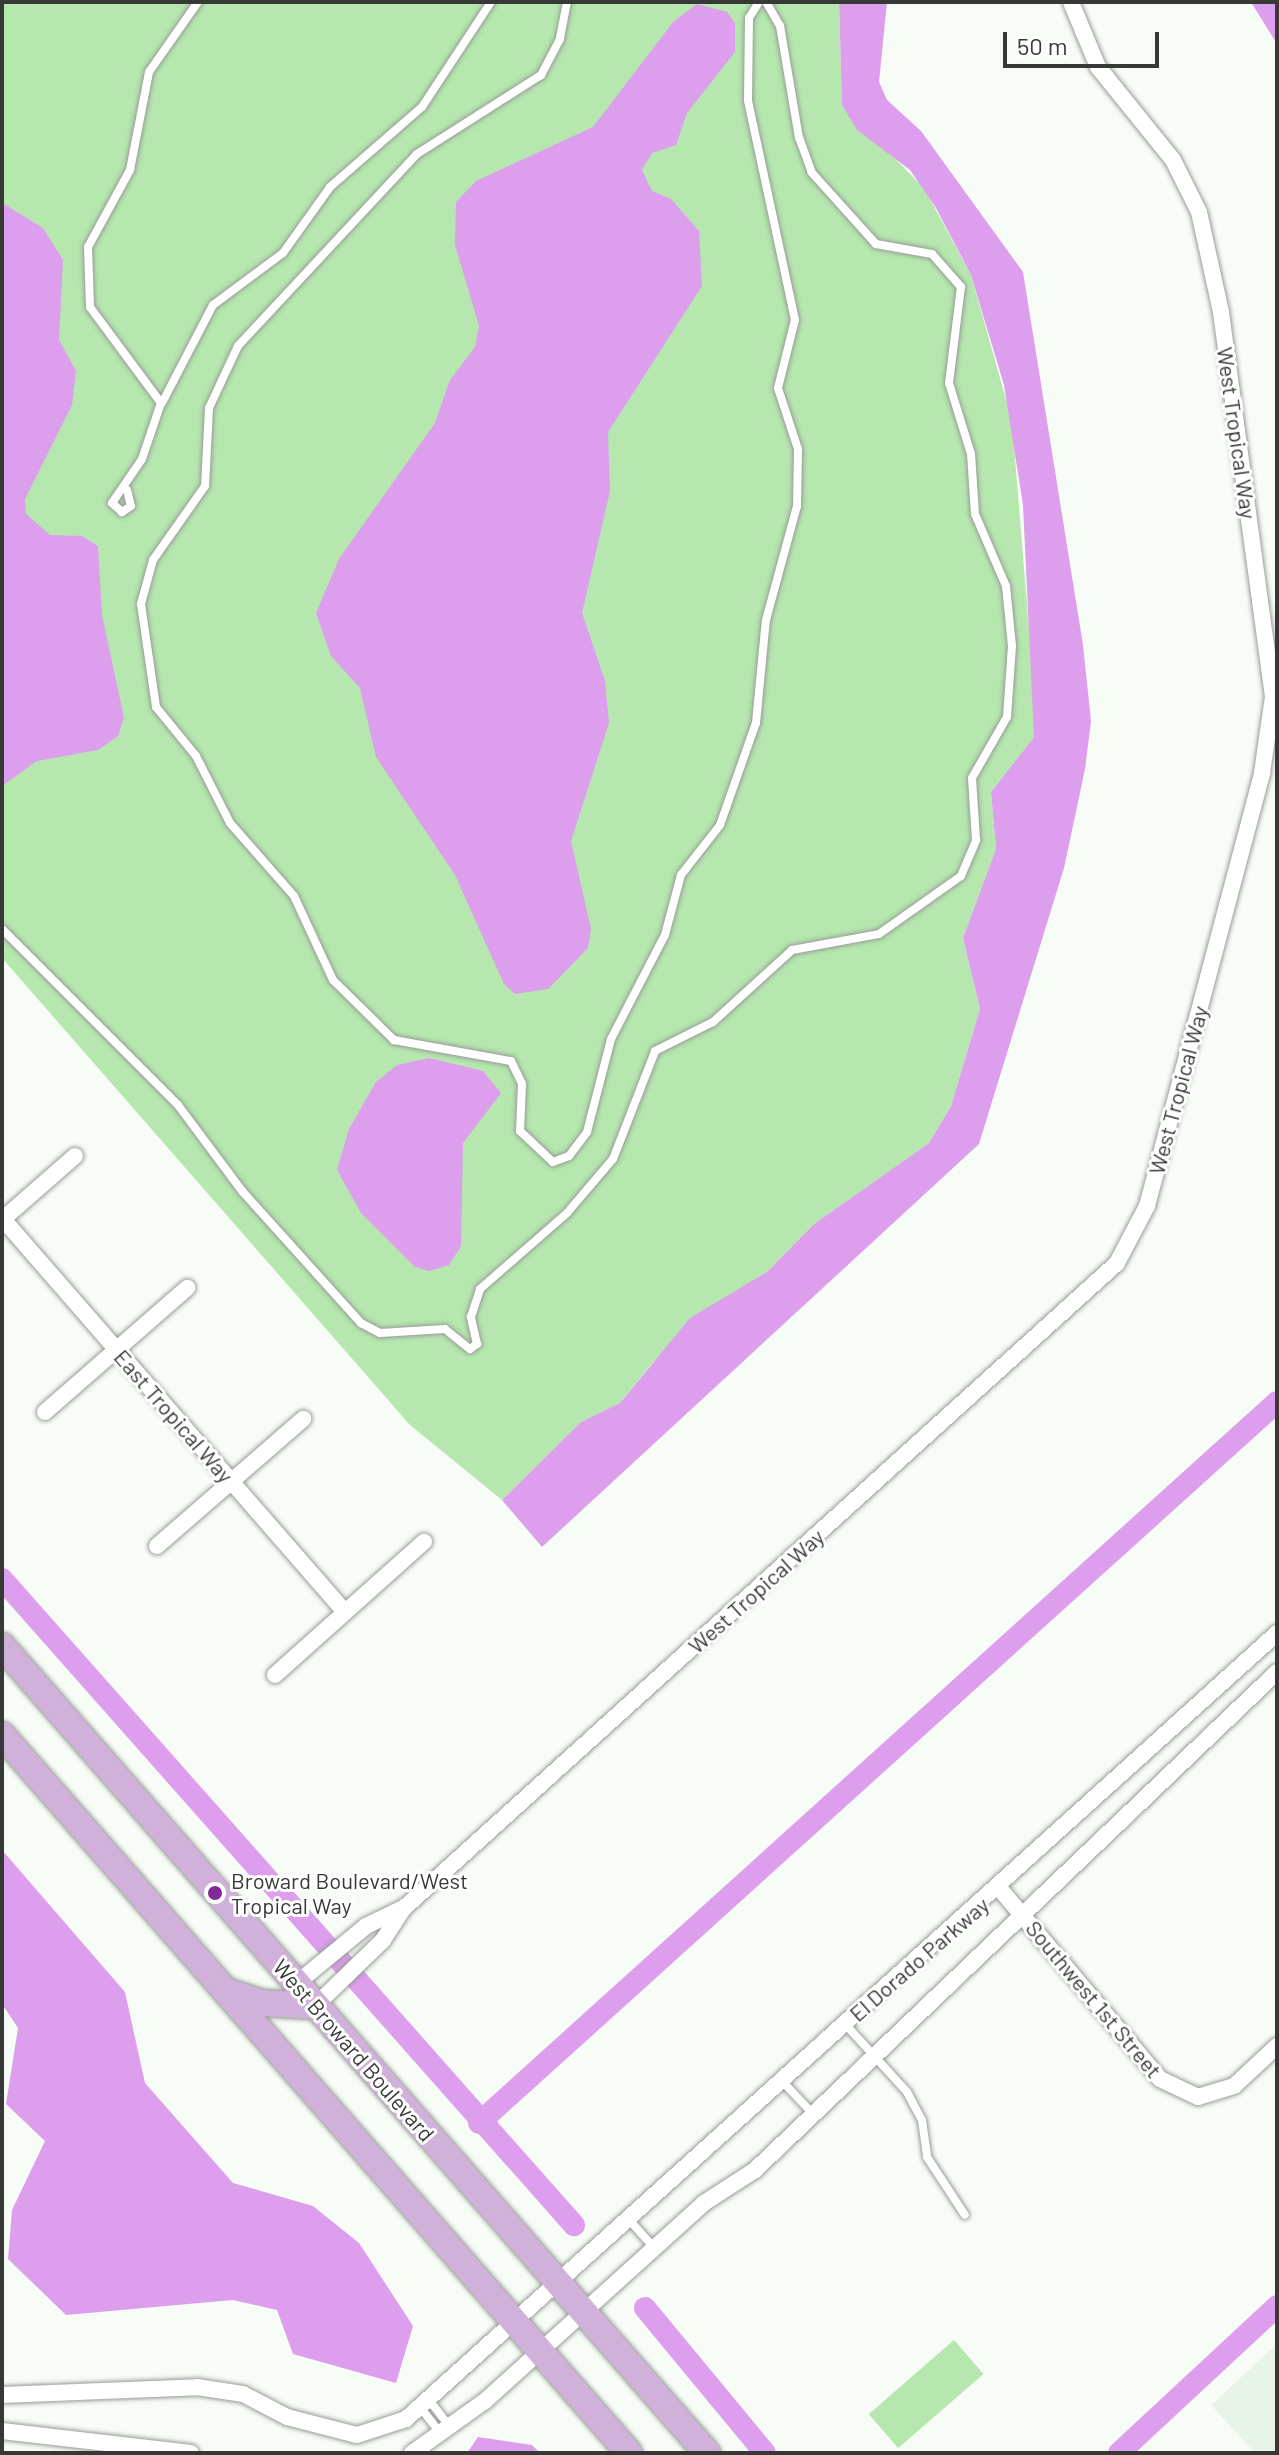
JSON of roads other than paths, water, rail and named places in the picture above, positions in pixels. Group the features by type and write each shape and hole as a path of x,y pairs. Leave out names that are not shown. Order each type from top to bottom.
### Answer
{"main road":[{"name":"West Broward Boulevard","path":"2,1646 707,2453"},
{"path":"2,1735 629,2453"},
{"path":"226,1991 263,2003 315,2006"}],"street":[{"name":"West Tropical Way","path":"315,2006 360,1965 404,1908 1117,1263 1147,1206 1262,773 1273,697 1221,312 1199,212 1173,160 1098,67 1071,2"},
{"path":"2,1219 75,1156"},
{"name":"East Tropical Way","path":"2,1219 345,1612"},
{"path":"45,1412 187,1288"},
{"path":"157,1546 303,1419"},
{"path":"275,1675 424,1542"},
{"name":"El Dorado Parkway","path":"2,2395 197,2387 243,2394 287,2417 357,2435 424,2404 562,2285 781,2080 1000,1889 1277,1633"},
{"name":"El Dorado Parkway","path":"412,2453 542,2351 814,2116 872,2054 1020,1912 1277,1672"},
{"name":"Southwest 1st Street","path":"1000,1889 1160,2079 1198,2097 1234,2086 1277,2046"},
{"name":"West Tropical Way","path":"296,1984 343,1945 404,1908"},
{"path":"2,2431 191,2453"}],"lane":[{"path":"161,403 90,307 85,269 95,228 130,170 149,72 198,2"},
{"path":"127,490 161,403 213,305 283,253 330,187 422,107 491,2"},
{"path":"567,2 560,39 541,75 417,154 238,346 209,408 205,486 153,560 141,604 156,707 196,756 230,823 294,896 333,980 394,1040 511,1061 522,1084 520,1131 553,1162 569,1156 587,1132 611,1039 665,935 681,875 720,825 756,723 766,620 797,506 798,449 778,388 795,320 748,100 749,18 759,2"},
{"path":"2,929 178,1105 223,1169 361,1323 380,1333 445,1329 470,1349 477,1344 471,1317 480,1289 567,1213 613,1159 655,1051 713,1022 792,950 879,934 961,876 976,840 972,778 1007,717 1012,646 1006,586 975,514 971,454 949,383 961,287 932,254 876,244 812,173 799,138 780,26 766,2"},
{"path":"845,2024 907,2092 922,2120 927,2157 965,2215"},
{"path":"781,2080 814,2116"},
{"path":"631,2222 657,2251"},
{"path":"424,2404 444,2430"}],"waterway":[{"path":"479,2123 1277,1402"},
{"path":"2,1579 574,2225"},
{"path":"1119,2453 1277,2306"},
{"path":"645,2308 765,2453"}],"place":[{"name":"Broward Boulevard/West Tropical Way","path":"215,1893"}]}
